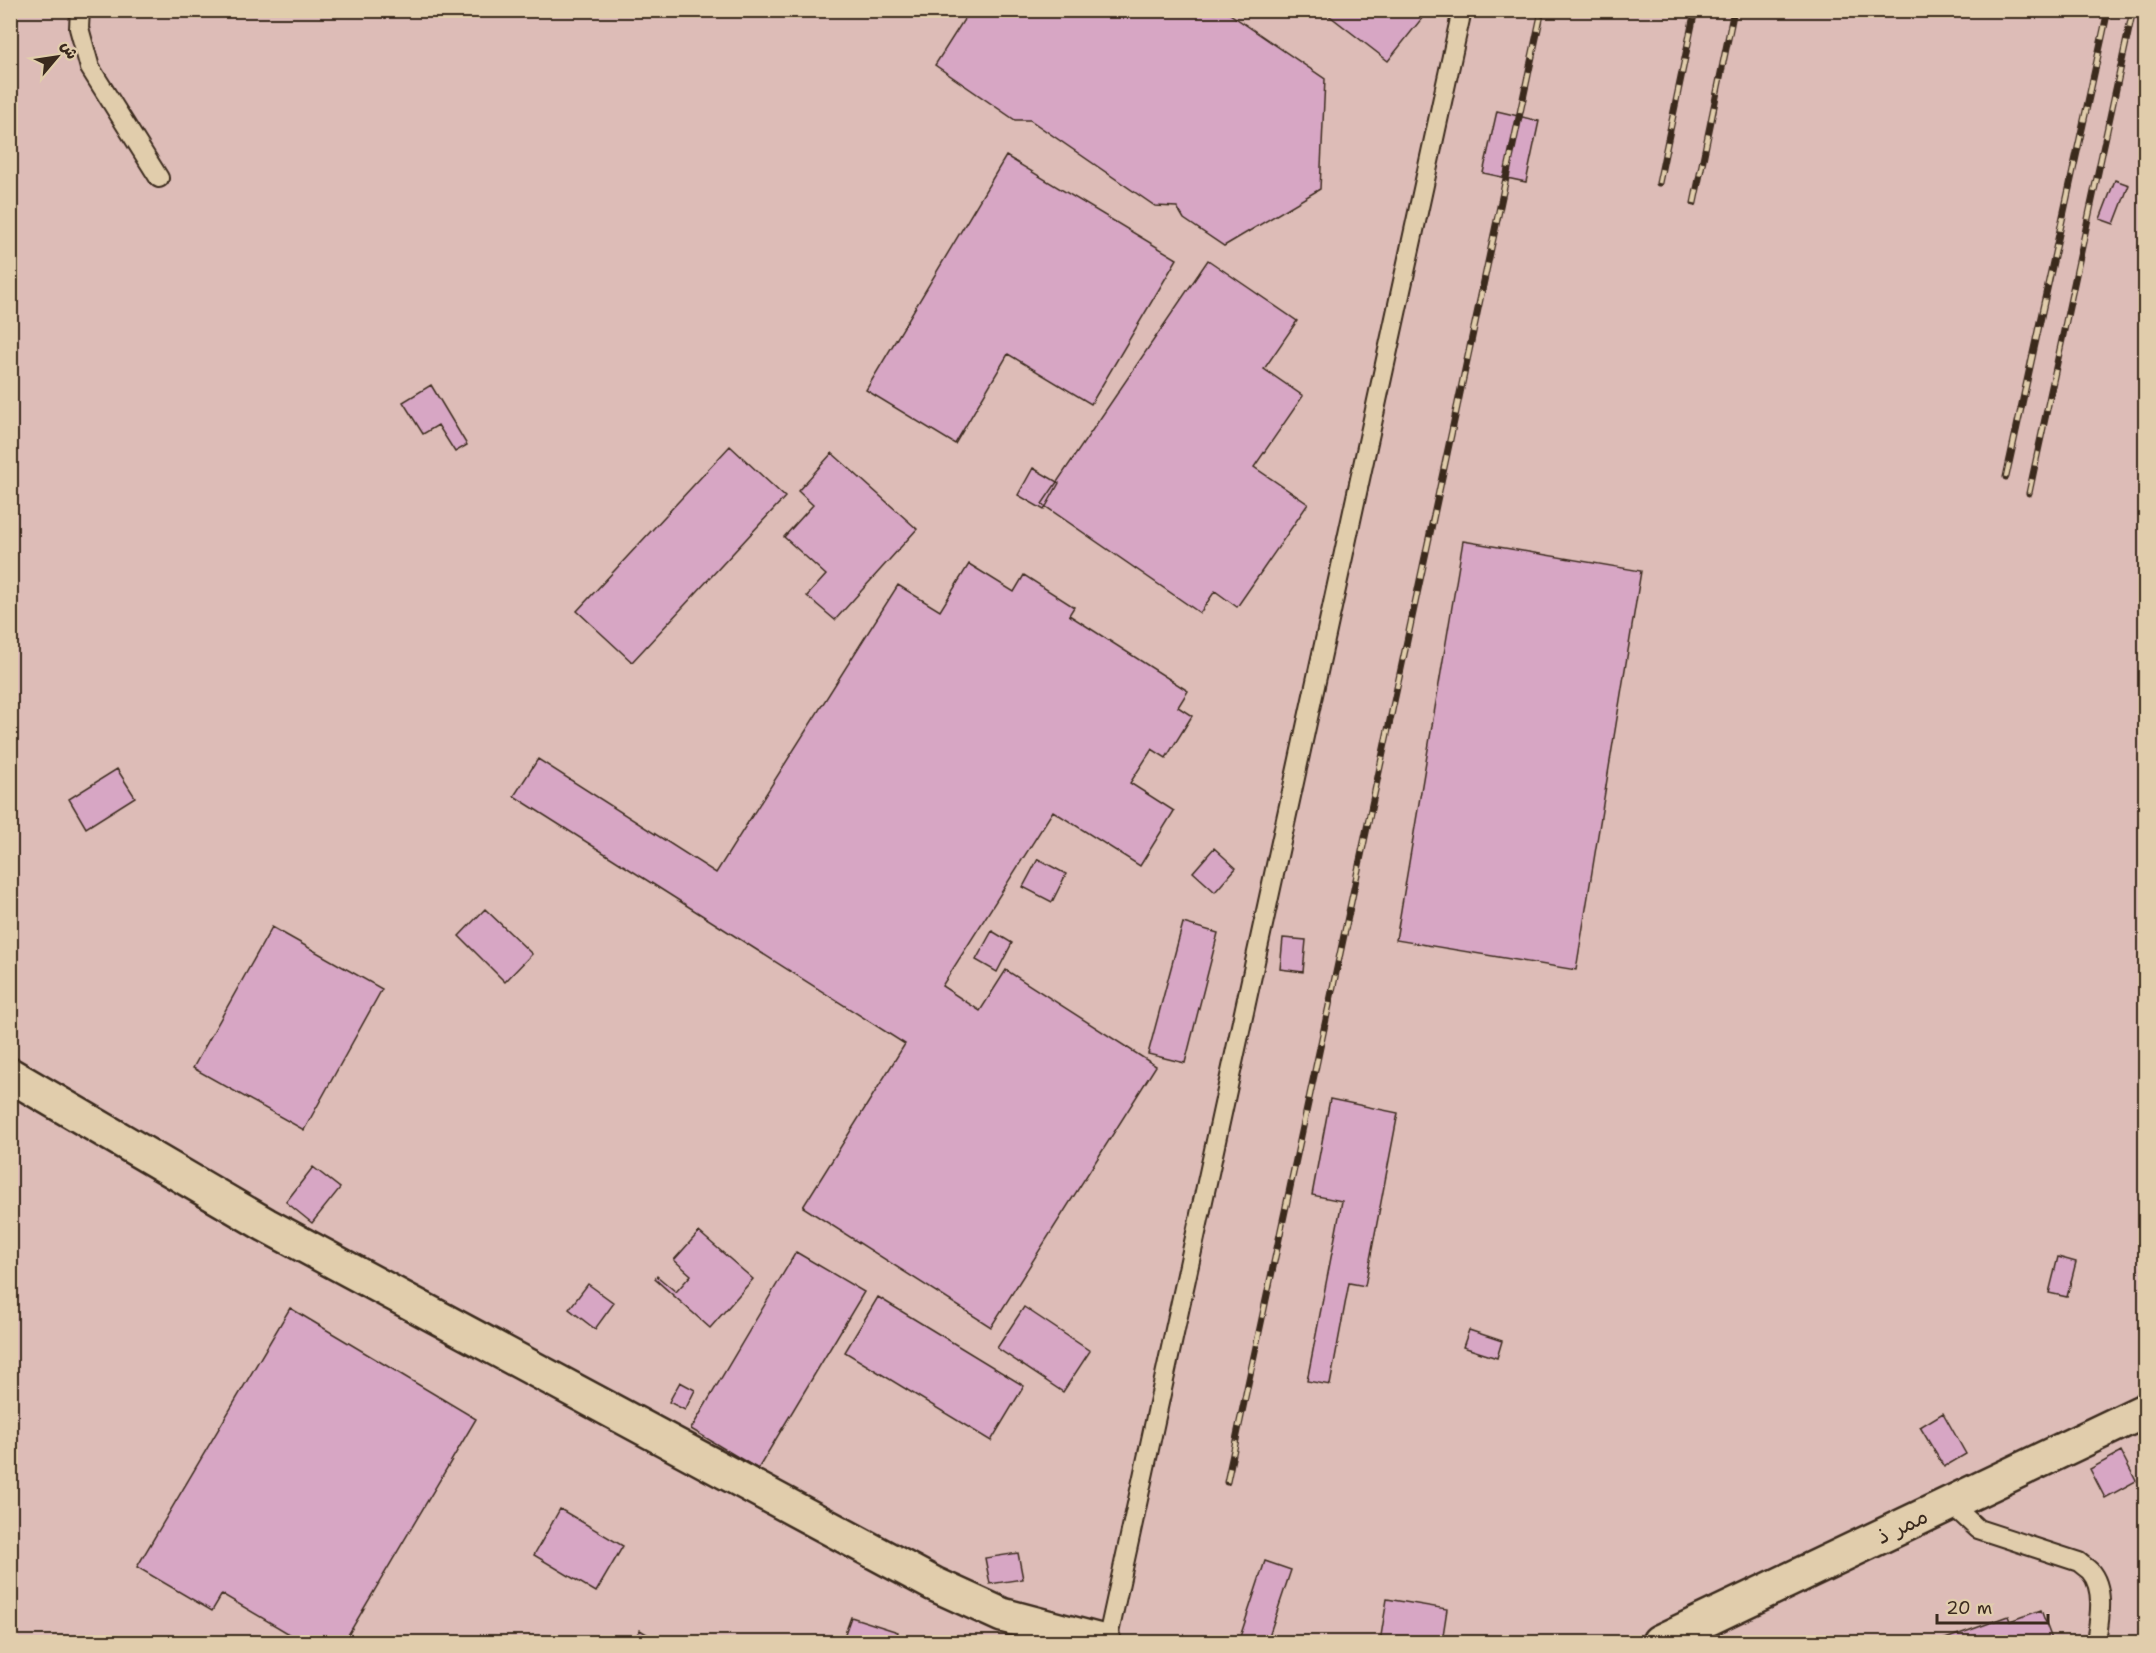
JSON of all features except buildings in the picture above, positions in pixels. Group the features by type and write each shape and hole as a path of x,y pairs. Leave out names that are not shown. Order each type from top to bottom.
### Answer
{"street":[{"path":"10,1075 266,1225 934,1584 1002,1615 1105,1642"},
{"name":"ممر ذ","path":"1659,1642 2145,1410"}],"lane":[{"path":"80,10 79,28 90,68 159,178"},
{"path":"1105,1642 1462,10"},
{"path":"1950,1503 1978,1529 2079,1562 2091,1572 2098,1587 2100,1615 2096,1642"}],"shaded area":[{"path":"11,11 2145,11 2145,1642 11,1642"}],"railway":[{"path":"1227,1482 1542,10"},
{"path":"1659,183 1695,10"},
{"path":"1694,203 1734,10"},
{"path":"2006,477 2108,10"},
{"path":"2029,493 2133,10"}]}
